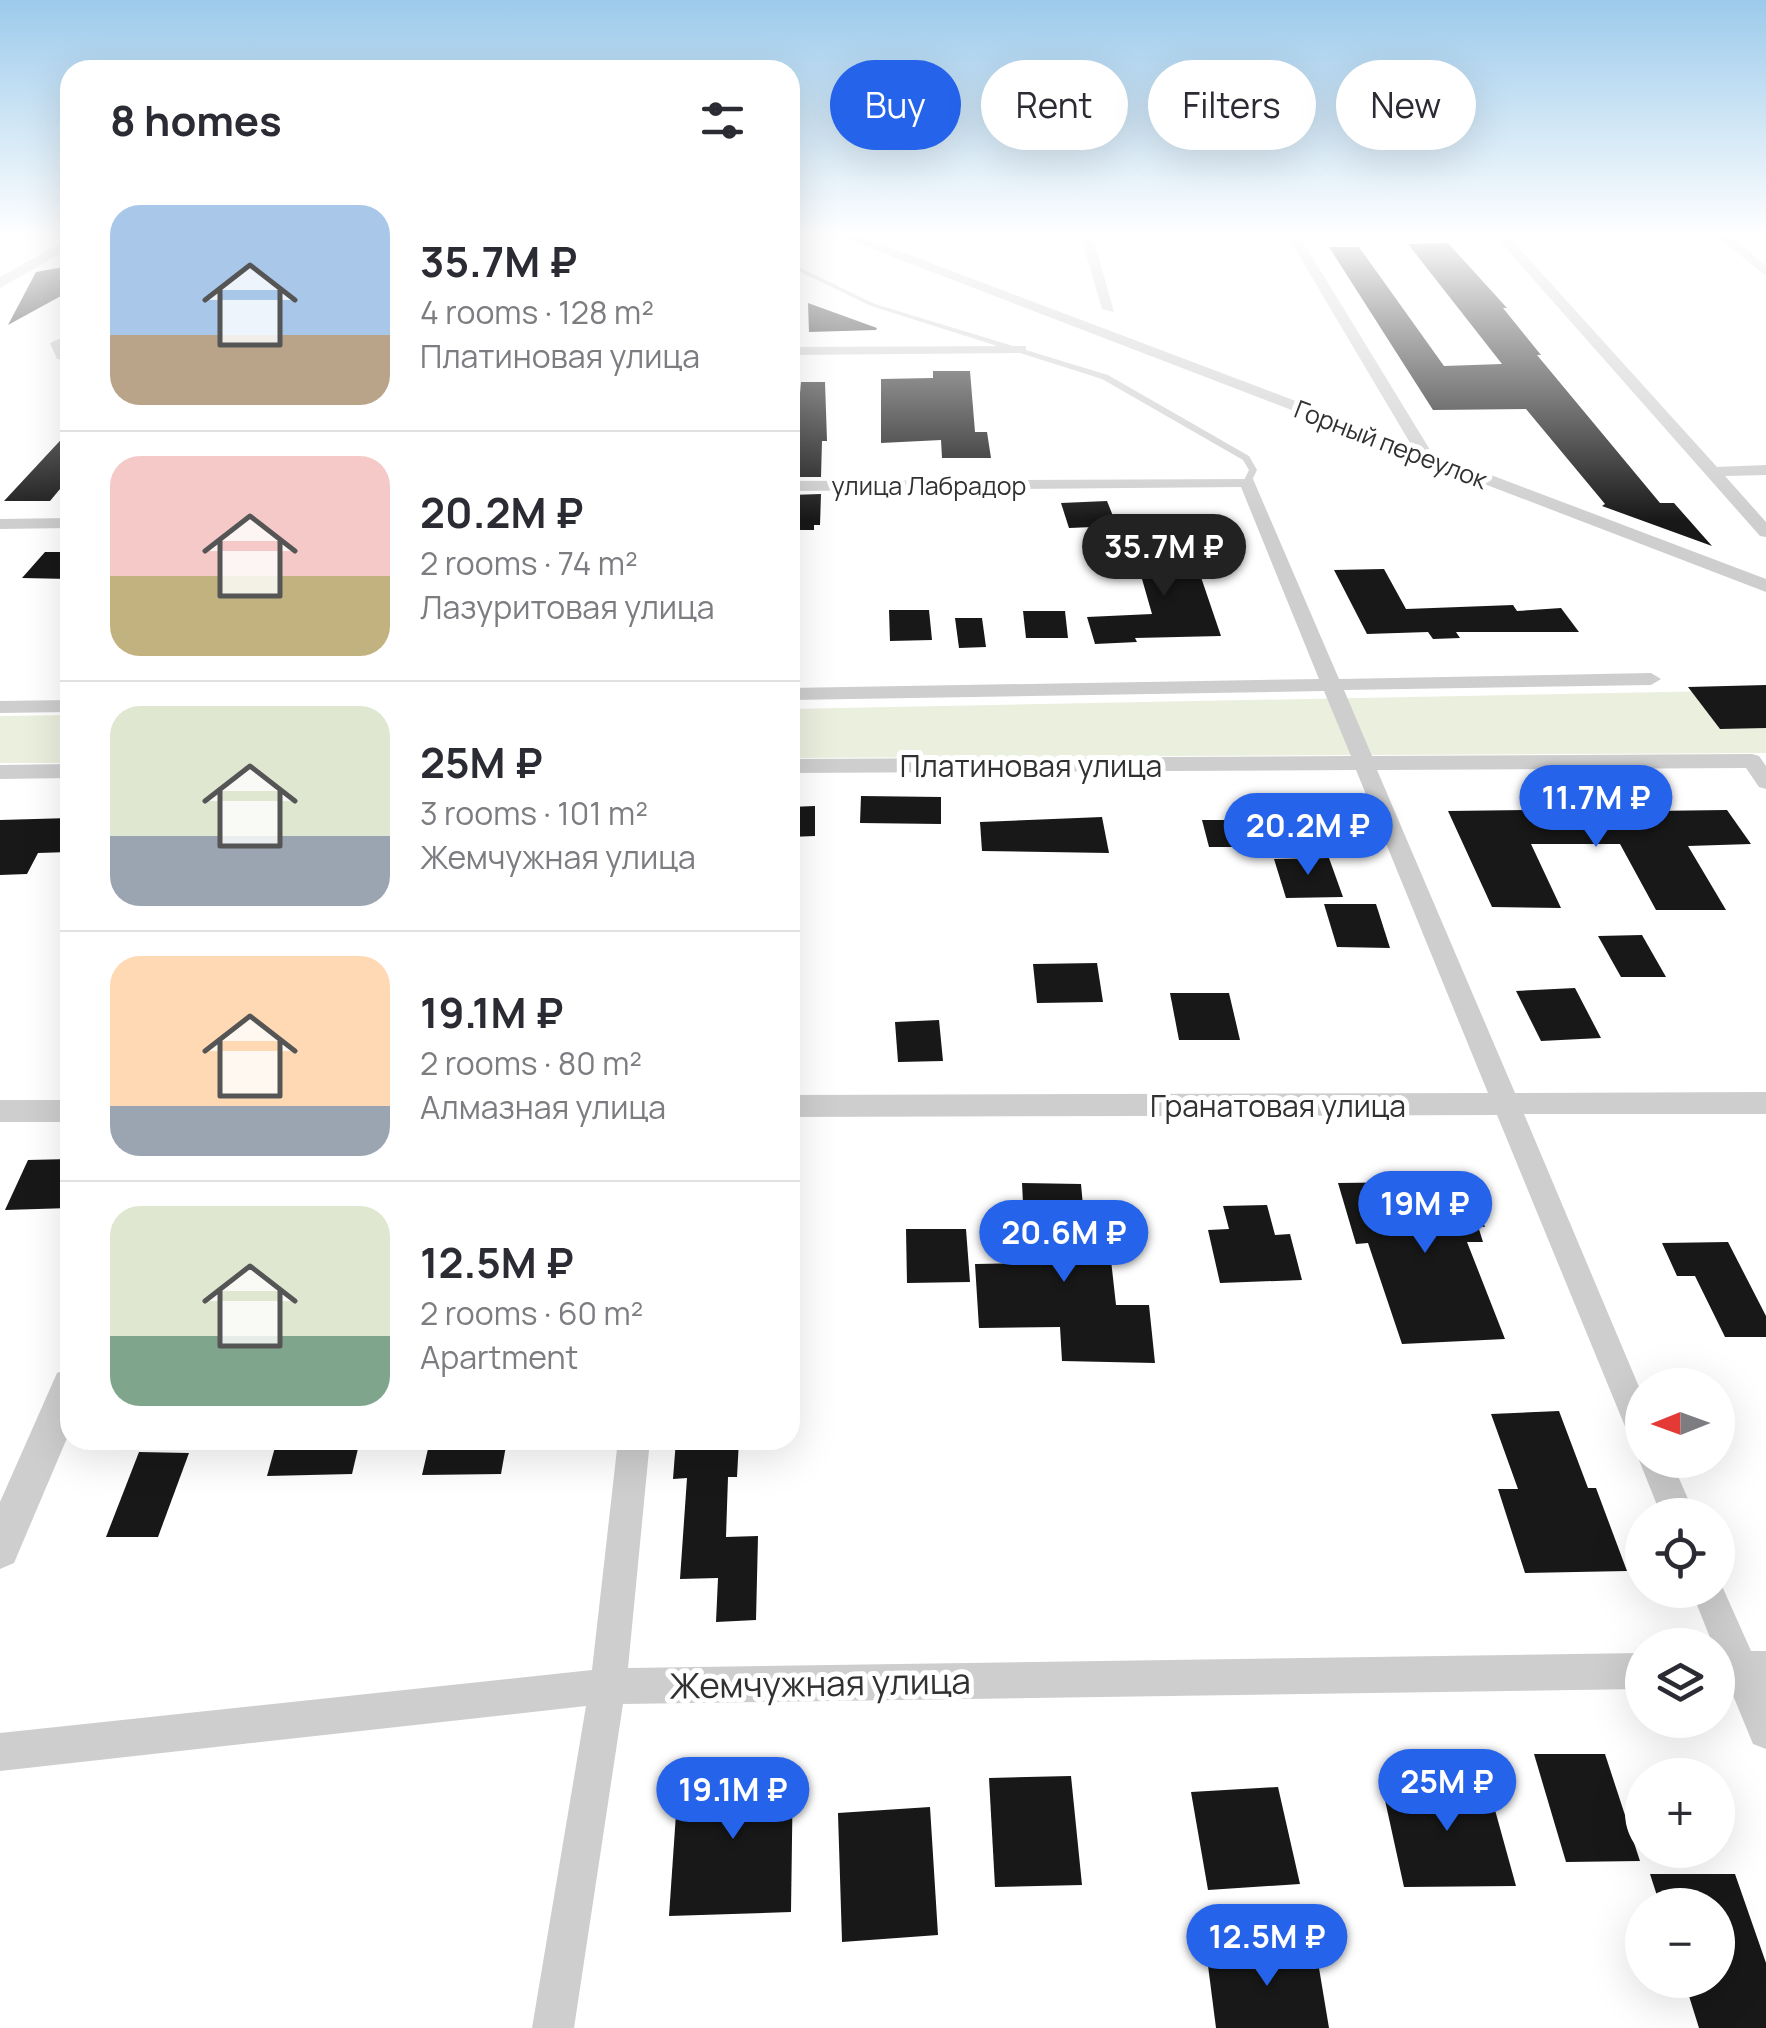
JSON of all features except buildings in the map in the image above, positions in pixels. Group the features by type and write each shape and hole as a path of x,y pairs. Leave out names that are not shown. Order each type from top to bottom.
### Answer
{"street":[{"name":"Горный переулок","path":"1096,332 1766,586"},
{"path":"1351,332 1427,458"},
{"path":"1587,332 1766,532"},
{"path":"800,351 1021,349"},
{"path":"1712,472 1766,470"},
{"path":"1247,482 1625,1389"},
{"name":"улица Лабрадор","path":"800,486 1247,482"},
{"path":"0,524 60,524"},
{"path":"800,694 1652,680"},
{"path":"0,707 60,706"},
{"name":"Платиновая улица","path":"800,766 1752,761 1766,782"},
{"path":"0,772 60,772"},
{"name":"Гранатовая улица","path":"800,1106 1766,1103"},
{"path":"0,1110 60,1111"},
{"path":"0,1548 60,1409"},
{"path":"553,2028 608,1686 633,1450"},
{"path":"1716,1608 1766,1731"},
{"name":"Жемчужная улица","path":"0,1752 608,1686 1625,1671"}],"lane":[{"path":"963,332 1105,377 1246,458 1252,470 1247,482"}],"green space":[{"path":"1766,690 1766,753 800,758 800,709"},
{"path":"60,715 60,763 0,763 0,716"}]}
